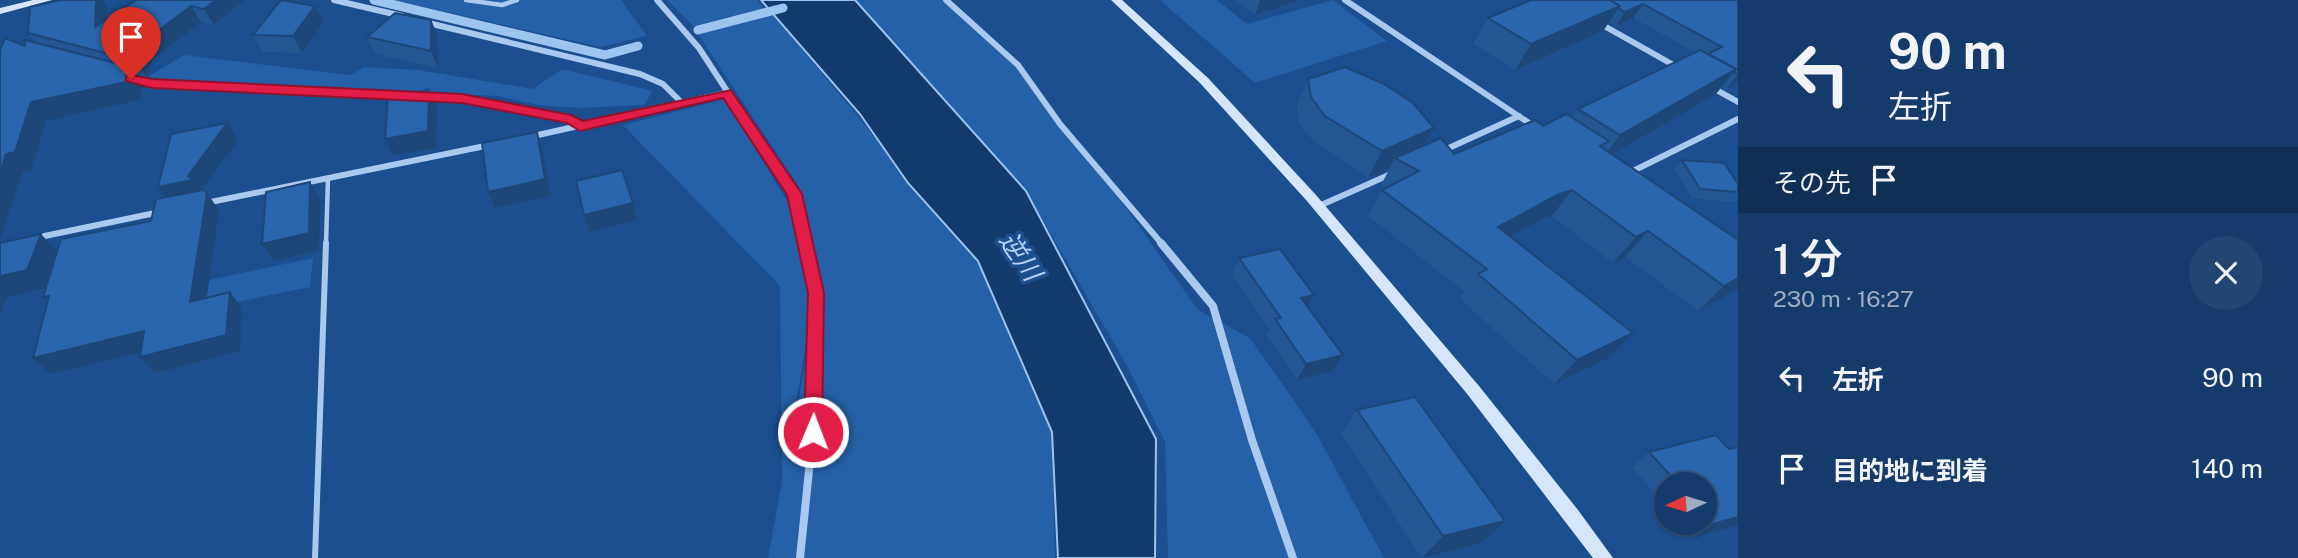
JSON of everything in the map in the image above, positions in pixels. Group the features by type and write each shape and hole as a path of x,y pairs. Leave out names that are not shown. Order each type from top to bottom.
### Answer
{"street":[{"path":"0,11 47,0"},
{"path":"334,0 640,74 663,84 683,104"},
{"path":"657,0 699,48 794,194 816,293 813,432 800,558"},
{"path":"946,0 1018,65 1060,124 1075,138 1213,306 1251,440 1293,558"},
{"path":"1116,0 1169,44 1222,96 1319,206 1418,321 1604,558"},
{"path":"1345,0 1541,130"},
{"path":"1595,20 1690,75"},
{"path":"1702,82 1738,102"},
{"path":"514,140 726,93"},
{"path":"1435,154 1519,116"},
{"path":"1617,179 1738,119"},
{"path":"191,206 501,143"},
{"path":"1319,206 1399,171"},
{"path":"27,239 164,212"}],"lane":[{"path":"466,0 502,5 517,0"},
{"path":"127,78 152,83 399,97"},
{"path":"425,98 476,101 571,119 580,126"},
{"path":"315,558 328,178"}],"shaded area":[{"path":"393,0 621,0 647,36 600,47"},
{"path":"667,0 757,0 768,14 772,13 978,261 1052,432 1055,558 768,558 782,482 780,286 623,125 725,99 787,201 815,289 787,459 819,293 799,187 698,34 737,23 731,16 695,28"},
{"path":"850,0 946,0 1018,65 1095,164 1198,310 1250,338 1315,431 1384,558 1168,558 1165,442 1126,364 1026,191"},
{"path":"1160,0 1217,0 1247,24 1333,0 1387,41 1255,83"},
{"path":"184,55 350,75 364,67 419,70 533,89 562,69 653,91 644,105 580,108 538,105 498,96 421,93 387,97 334,95 148,77"},
{"path":"313,258 310,287 150,320 156,291"}],"water":[{"name":"逆川","path":"761,0 855,0 1026,191 1156,439 1155,558 1058,558 1052,432 978,261 908,183 860,114"}],"building":[{"path":"60,0 96,0 95,27 136,0 216,0 204,9 191,6 142,43 136,61 28,33 30,7"},
{"path":"281,0 315,6 293,36 253,35"},
{"path":"1531,0 1610,0 1620,6 1531,44 1488,18"},
{"path":"1610,0 1738,0 1738,75 1734,73 1736,69 1708,54 1722,47 1643,4 1625,12"},
{"path":"395,13 431,20 431,51 367,37"},
{"path":"5,38 25,46 25,40 131,67 126,82 31,102 15,152 6,154 0,172 0,50"},
{"path":"1700,50 1736,69 1620,135 1578,109"},
{"path":"1345,67 1384,84 1413,103 1434,128 1382,151 1325,116 1311,97 1308,79"},
{"path":"429,90 428,131 385,139 388,97"},
{"path":"1566,114 1609,141 1600,146 1738,240 1738,278 1724,286 1648,231 1636,237 1572,190 1559,194 1498,227 1633,333 1577,360 1478,274 1487,269 1382,190 1419,171 1395,158 1441,138 1454,154 1535,120 1543,126"},
{"path":"227,123 188,176 193,180 158,187 171,134"},
{"path":"537,132 545,179 488,192 482,143"},
{"path":"1682,160 1724,163 1738,184 1738,192 1700,189"},
{"path":"622,170 633,203 584,215 576,181"},
{"path":"310,182 309,233 262,244 266,192"},
{"path":"203,190 207,193 190,302 230,292 226,335 140,357 144,331 33,358 49,296 43,297 61,239 151,221 156,199"},
{"path":"41,234 27,270 0,276 0,243"},
{"path":"1280,249 1314,295 1301,298 1343,355 1306,364 1275,319 1281,318 1239,258"},
{"path":"1415,397 1505,521 1443,536 1357,410"},
{"path":"1716,435 1729,449 1738,447 1738,517 1717,523 1717,472 1667,472 1649,452"}],"waterway":[{"path":"374,0 605,55 638,46"},
{"path":"698,30 783,8"}],"route":[{"path":"131,79 152,83 462,99 571,119 580,126 726,93 794,194 816,293 813,432"}]}
